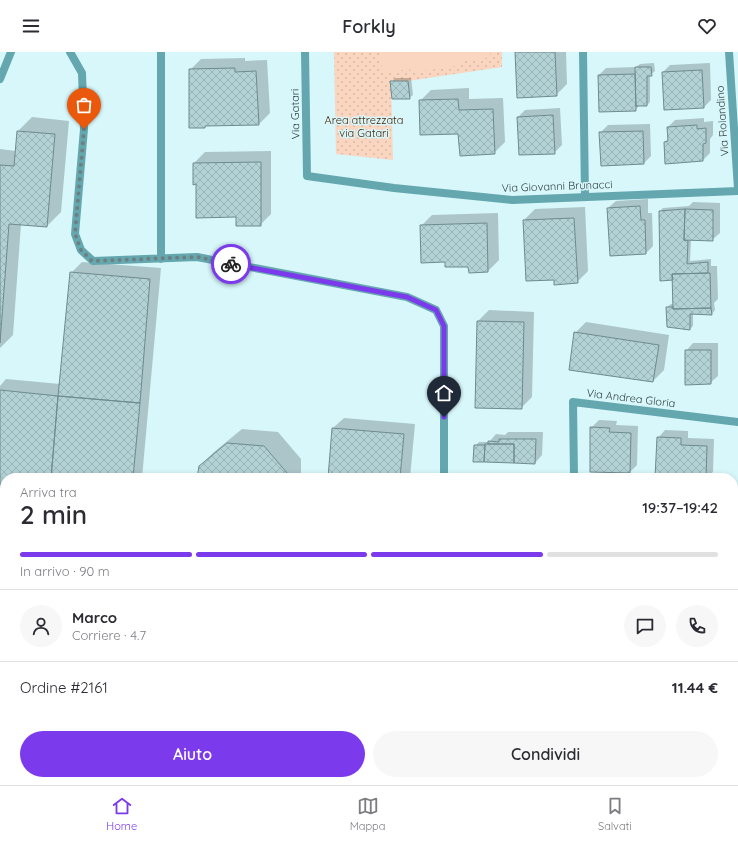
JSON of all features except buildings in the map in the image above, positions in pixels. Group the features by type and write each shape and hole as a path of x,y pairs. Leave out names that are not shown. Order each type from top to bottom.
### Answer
{"street":[{"path":"0,79 11,52"},
{"path":"70,52 82,73 84,129 75,234 81,250 92,261 197,257 407,297 436,310 444,326 444,473"},
{"path":"161,52 161,259"},
{"name":"Via Gatari","path":"305,52 307,176"},
{"path":"583,52 585,196"},
{"name":"Via Rolandino","path":"729,52 738,190"},
{"name":"Via Giovanni Brunacci","path":"307,176 394,188 512,200 738,190"},
{"name":"Via Andrea Gloria","path":"574,473 573,402 738,422"}],"green space":[{"name":"Area attrezzata via Gatari","path":"334,52 502,52 502,67 408,81 391,82 393,160 336,154"},
{"path":"379,52 490,52 491,57 463,61 463,65 411,73 410,69 383,73"}],"way so far":[{"path":"84,129 75,234 81,250 92,261 197,257 231,264"}],"route":[{"path":"231,264 407,297 436,310 444,326 444,417"}]}
